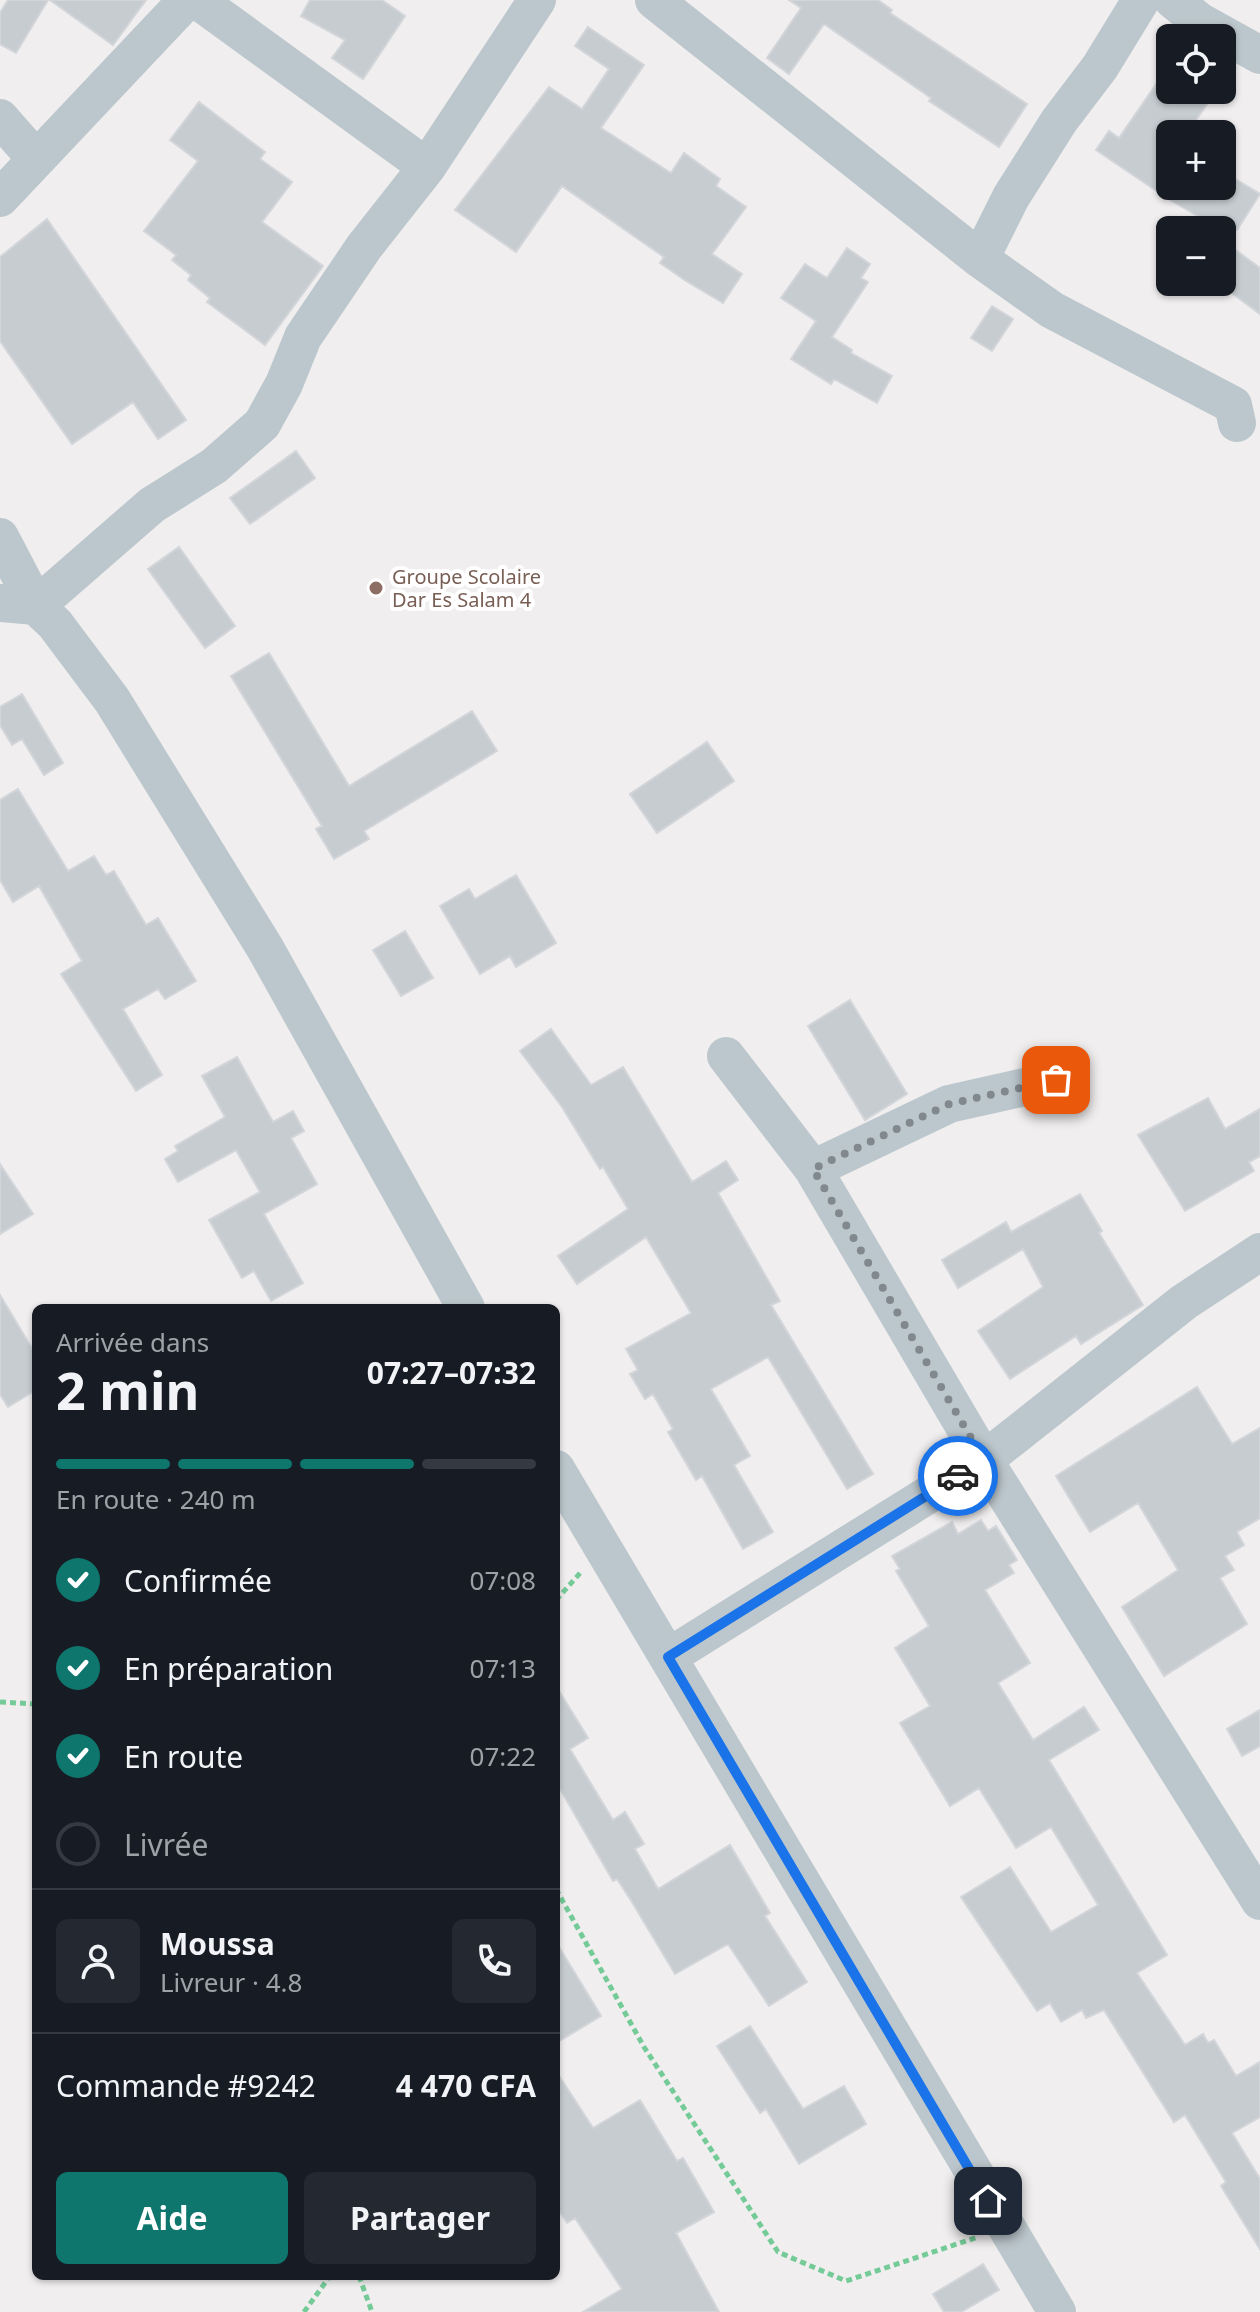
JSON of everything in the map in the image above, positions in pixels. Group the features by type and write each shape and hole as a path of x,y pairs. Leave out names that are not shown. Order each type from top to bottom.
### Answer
{"street":[{"path":"0,198 187,0"},
{"path":"197,0 427,167"},
{"path":"18,604 152,505 214,466 262,424 284,384 303,337 364,247 427,167 537,0"},
{"path":"654,0 980,259 1052,310 1233,405 1237,423"},
{"path":"980,259 1011,197 1059,121 1100,67 1141,0"},
{"path":"1173,0 1199,21 1260,55"},
{"path":"0,118 36,159"},
{"path":"0,537 18,604 55,624 112,700 265,948 464,1304"},
{"path":"726,1056 813,1169 984,1460 1260,1901"},
{"path":"813,1169 949,1104 1056,1080"},
{"path":"668,1657 984,1460 1184,1302 1260,1252"},
{"path":"560,1476 1004,2228 1057,2312"}],"path":[{"path":"0,1702 32,1704"},
{"path":"560,1896 644,2047 778,2252 846,2281 1004,2228"},
{"path":"304,2312 327,2280"},
{"path":"360,2280 372,2312"}],"building":[{"path":"8,0 48,0 16,53 0,44 0,13"},
{"path":"50,0 146,0 113,45"},
{"path":"310,0 382,0 405,16 363,79 332,58 345,40 301,16"},
{"path":"789,0 878,0 892,10 890,13 1027,104 999,147 929,101 931,98 824,24 789,74 767,58 801,8"},
{"path":"588,27 644,65 601,128 671,173 684,153 720,179 716,186 746,207 712,254 742,274 723,303 660,263 664,257 562,186 516,252 455,210 549,87 582,109 609,69 575,46"},
{"path":"1156,84 1156,104 1207,104 1196,120 1156,120 1156,191 1096,150 1109,131 1119,138"},
{"path":"199,102 265,152 260,159 292,182 262,222 323,266 265,345 207,302 210,298 188,280 191,275 172,260 176,255 144,231 198,161 170,140"},
{"path":"1236,179 1260,194 1237,230 1236,216 1198,216 1170,200 1236,200"},
{"path":"47,219 186,420 158,439 133,402 72,444 0,341 0,257"},
{"path":"847,248 870,264 861,278 868,282 832,337 852,350 851,353 892,376 877,403 834,379 831,384 791,359 816,321 781,298 805,264 827,278"},
{"path":"1236,250 1260,268 1260,314 1236,296"},
{"path":"992,306 1013,319 992,351 971,338"},
{"path":"296,451 315,478 250,524 230,498"},
{"path":"179,547 235,626 205,648 148,569"},
{"path":"269,653 349,786 472,711 497,751 364,831 369,839 334,859 316,829 322,826 231,676"},
{"path":"22,694 63,763 44,775 22,739 12,745 0,725 0,707"},
{"path":"707,742 734,781 657,833 630,794"},
{"path":"18,789 68,871 94,856 106,875 114,871 146,925 158,918 196,981 165,999 158,989 123,1009 162,1075 136,1091 61,974 82,961 39,886 13,902 0,880 0,800"},
{"path":"516,875 556,943 516,967 510,956 480,974 440,906 469,889 475,899"},
{"path":"405,931 433,978 401,996 373,950"},
{"path":"850,1000 907,1094 865,1120 808,1026"},
{"path":"551,1029 591,1085 623,1067 692,1182 726,1161 738,1180 718,1193 780,1301 771,1305 873,1474 847,1489 768,1357 711,1389 750,1456 734,1465 773,1532 743,1549 702,1476 696,1480 668,1432 673,1429 653,1394 645,1399 630,1374 638,1370 626,1349 691,1313 646,1237 577,1284 558,1256 628,1209 562,1107 520,1051"},
{"path":"237,1057 273,1122 293,1111 304,1131 291,1138 317,1184 264,1214 303,1283 271,1301 254,1271 242,1278 209,1220 260,1192 236,1150 178,1182 165,1159 178,1151 175,1146 225,1117 202,1076"},
{"path":"1208,1098 1225,1129 1260,1109 1260,1156 1249,1162 1254,1171 1185,1211 1138,1135"},
{"path":"0,1164 33,1214 0,1234"},
{"path":"1080,1194 1102,1231 1099,1233 1143,1305 1081,1344 1076,1336 1010,1379 978,1331 1043,1287 1023,1249 958,1288 942,1260 1006,1222 1011,1232"},
{"path":"0,1295 32,1348 32,1392 8,1407 0,1394"},
{"path":"1197,1387 1232,1444 1260,1428 1260,1518 1237,1532 1244,1545 1225,1556 1234,1570 1220,1578 1247,1624 1164,1676 1122,1607 1178,1570 1138,1503 1090,1532 1056,1476"},
{"path":"981,1520 988,1531 996,1526 1017,1560 1009,1565 1014,1573 985,1590 1030,1663 998,1683 1033,1740 1084,1707 1099,1730 1049,1760 1167,1955 1137,1973 1185,2045 1203,2034 1208,2043 1214,2040 1236,2076 1260,2062 1260,2117 1232,2133 1260,2179 1260,2249 1221,2186 1226,2182 1185,2115 1174,2122 1104,2010 1086,2018 1082,2010 1061,2022 1050,2003 1037,2011 961,1897 1010,1867 1051,1932 1098,1905 1051,1827 1016,1848 979,1788 950,1806 900,1723 930,1706 895,1648 929,1626 896,1571 900,1569 892,1556 952,1522 958,1534"},
{"path":"560,1692 588,1738 570,1749 613,1820 625,1812 644,1844 635,1849 658,1889 730,1845 770,1913 765,1916 807,1982 769,2006 728,1944 675,1974 617,1879 613,1881 560,1789"},
{"path":"1260,1710 1260,1746 1242,1756 1227,1729"},
{"path":"560,1949 601,2016 560,2041"},
{"path":"750,2026 803,2109 844,2086 866,2124 799,2164 766,2109 760,2113 717,2046"},
{"path":"560,2077 593,2128 640,2100 677,2161 683,2158 714,2212 676,2233 719,2312 583,2312 622,2289 575,2218 567,2223 560,2212"},
{"path":"983,2264 999,2290 961,2312 944,2312 933,2294"}],"way so far":[{"path":"958,1476 984,1460 813,1169 949,1104 1056,1080"}],"place":[{"name":"Groupe Scolaire Dar Es Salam 4","path":"376,588"}],"route":[{"path":"958,1476 668,1657 988,2201"}]}
